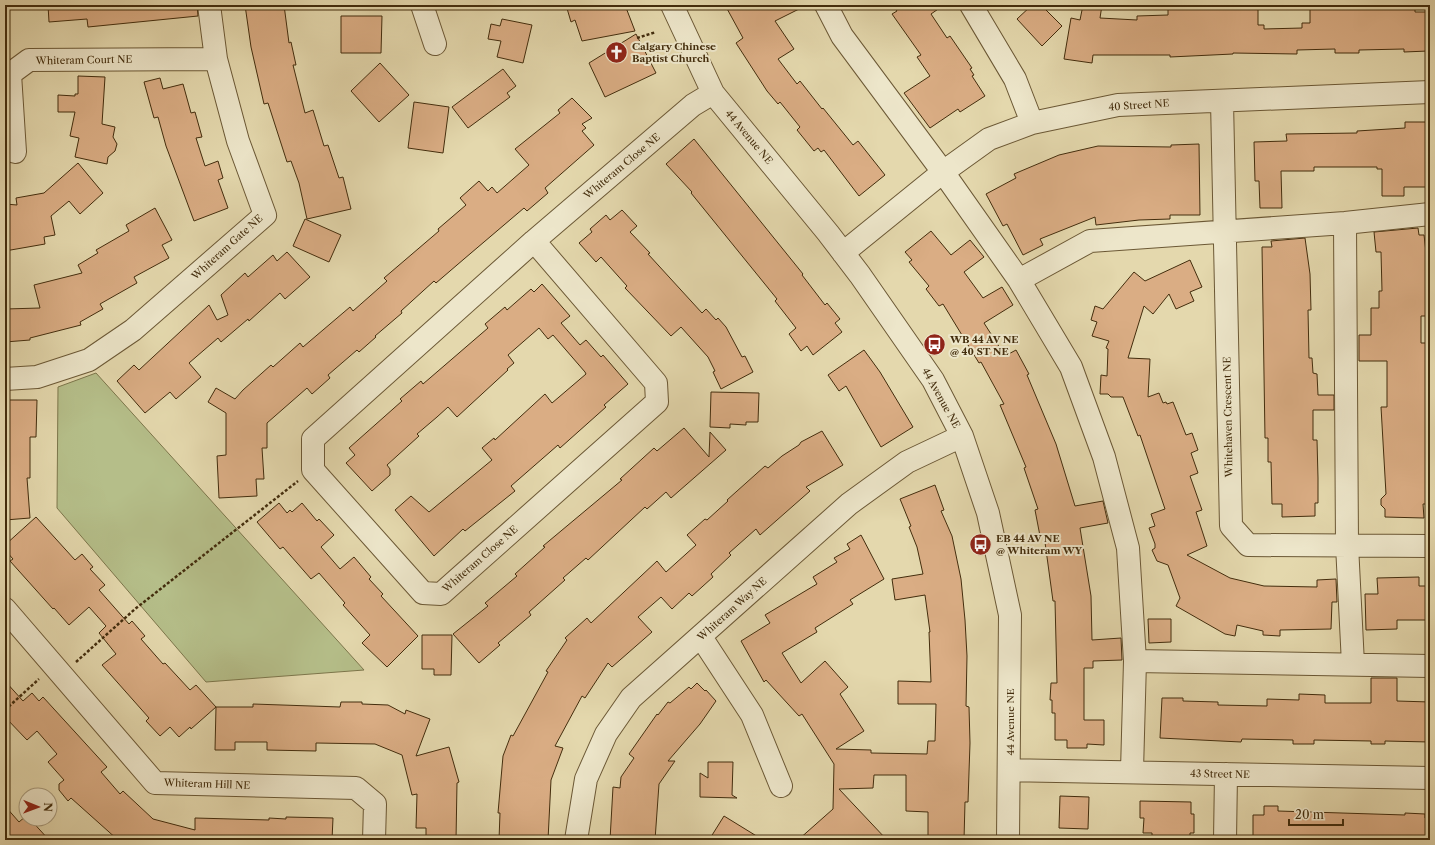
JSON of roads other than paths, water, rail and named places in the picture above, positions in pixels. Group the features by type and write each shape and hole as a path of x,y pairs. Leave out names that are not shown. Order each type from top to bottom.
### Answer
{"street":[{"name":"Whiteram Gate NE","path":"5,379 38,377 89,360 133,330 265,214 238,141 216,59 209,5"},
{"path":"422,5 436,44"},
{"name":"44 Avenue NE","path":"672,5 713,93 828,232 933,380 962,436 988,513 1010,615 1010,770 1008,840"},
{"path":"826,5 842,36 943,172 1019,280 1071,367 1104,457 1128,548 1135,661 1132,772"},
{"path":"971,5 1015,79 1032,123"},
{"name":"Whiteram Court NE","path":"15,152 10,74 29,60 216,59"},
{"name":"40 Street NE","path":"843,253 943,172 989,139 1032,123 1118,105 1430,92"},
{"name":"Whiteram Close NE","path":"534,241 656,383 657,402 441,594 423,593 313,470 313,439 534,241 693,105 713,93"},
{"name":"Whitehaven Crescent NE","path":"1222,101 1231,526 1248,545 1430,546"},
{"path":"1019,280 1090,242 1345,223 1430,214"},
{"path":"1345,223 1347,545 1353,664"},
{"name":"Whiteram Way NE","path":"576,840 586,779 606,734 631,698 849,504 907,462 962,436"},
{"name":"Whiteram Hill NE","path":"5,609 155,782 356,788 375,804 374,840"},
{"path":"701,637 752,716 781,786"},
{"path":"1135,661 1430,666"},
{"name":"43 Street NE","path":"1010,770 1430,778"},
{"path":"1225,840 1226,774"}],"place":[{"name":"Calgary Chinese Baptist Church","path":"616,52"},
{"name":"WB 44 AV NE @ 40 ST NE","path":"935,345"},
{"name":"EB 44 AV NE @ Whiteram WY","path":"981,544"}]}
